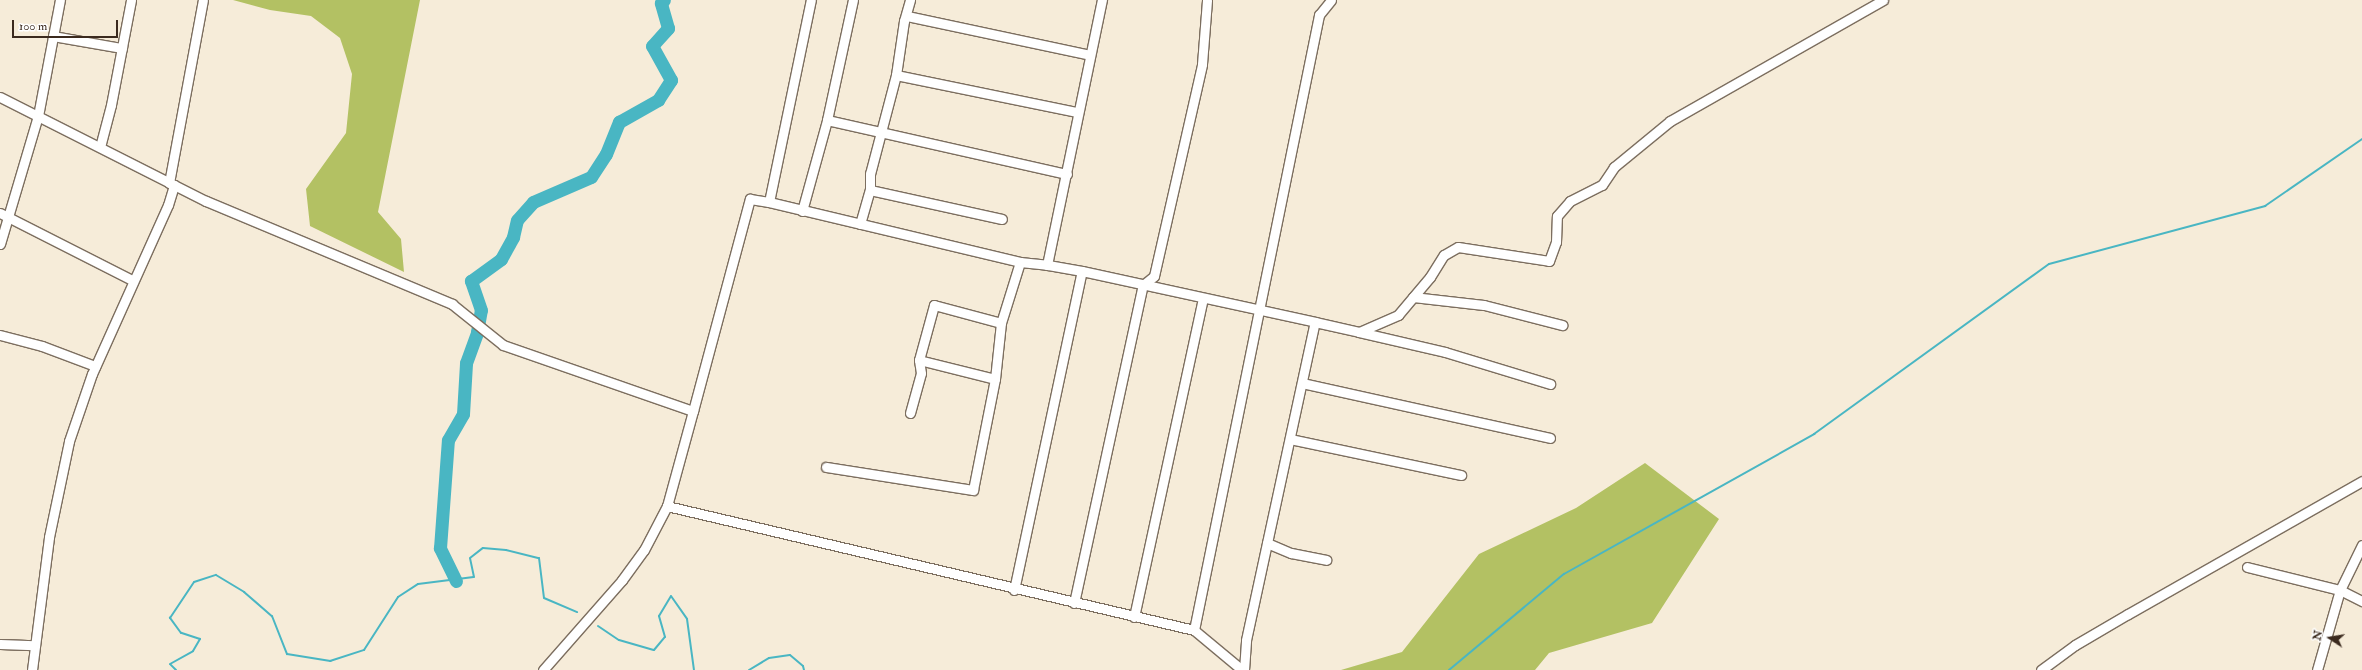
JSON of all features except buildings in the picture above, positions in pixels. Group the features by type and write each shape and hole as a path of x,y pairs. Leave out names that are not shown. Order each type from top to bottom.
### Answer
{"street":[{"path":"0,244 3,215 38,116 60,0"},
{"path":"100,147 111,105 131,0"},
{"path":"32,670 49,537 69,441 95,366 132,280 168,205 203,0"},
{"path":"769,202 811,0"},
{"path":"802,211 827,120 853,0"},
{"path":"860,224 870,190 870,174 896,75 910,0"},
{"path":"1047,265 1102,0"},
{"path":"1074,603 1143,285 1154,276 1200,72 1207,0"},
{"path":"1194,630 1261,310 1319,15 1332,0"},
{"path":"1359,332 1398,315 1430,277 1444,255 1458,247 1549,261 1556,242 1557,216 1570,201 1602,185 1614,168 1670,121 1883,0"},
{"path":"907,16 1090,55"},
{"path":"53,36 122,48"},
{"path":"896,75 1078,112"},
{"path":"0,97 214,204 452,304 504,345 693,411"},
{"path":"827,120 1066,174"},
{"path":"870,190 1002,219"},
{"path":"543,670 622,580 644,550 667,506 750,199 769,202 1020,262 1082,271 1203,299 1261,310 1359,332 1445,352 1550,384"},
{"path":"3,215 132,280"},
{"path":"826,467 973,490 995,378 1001,323 1020,262"},
{"path":"1014,590 1082,271"},
{"path":"1414,297 1484,305 1562,325"},
{"path":"1134,617 1203,299"},
{"path":"910,414 921,373 919,360 934,305 1001,323"},
{"path":"1243,670 1246,640 1315,322"},
{"path":"0,335 42,346 95,366"},
{"path":"919,360 995,378"},
{"path":"1302,383 1550,438"},
{"path":"1290,439 1461,475"},
{"path":"2041,670 2075,645 2362,480"},
{"path":"667,506 1014,590 1194,630 1243,670"},
{"path":"1267,543 1291,553 1326,560"},
{"path":"2317,670 2340,590 2362,545"},
{"path":"2247,567 2340,590 2362,601"},
{"path":"0,644 34,645"}],"green space":[{"path":"233,0 420,0 378,212 401,239 404,272 310,226 306,189 346,133 352,74 340,38 311,16 270,10"},
{"path":"1645,463 1719,519 1652,623 1549,653 1535,670 1341,670 1402,652 1479,554 1576,508"}],"waterway":[{"path":"456,581 440,548 448,440 463,414 466,363 477,332 481,310 471,281 501,259 513,237 517,220 533,202 591,177 606,154 619,122 658,100 671,80 652,46 668,28 661,3 664,0"},
{"path":"1449,670 1564,574 1814,434 2049,264 2265,206 2362,139"},
{"path":"176,670 170,664 193,651 200,639 181,633 170,618 194,582 216,575 244,592 272,616 287,654 330,661 364,650 398,597 418,584 474,577 470,558 483,548 506,550 539,558 544,598 577,612"},
{"path":"598,626 619,640 654,650 665,637 659,616 671,596 687,619 694,670"},
{"path":"749,670 769,658 790,655 803,666 804,670"}]}
